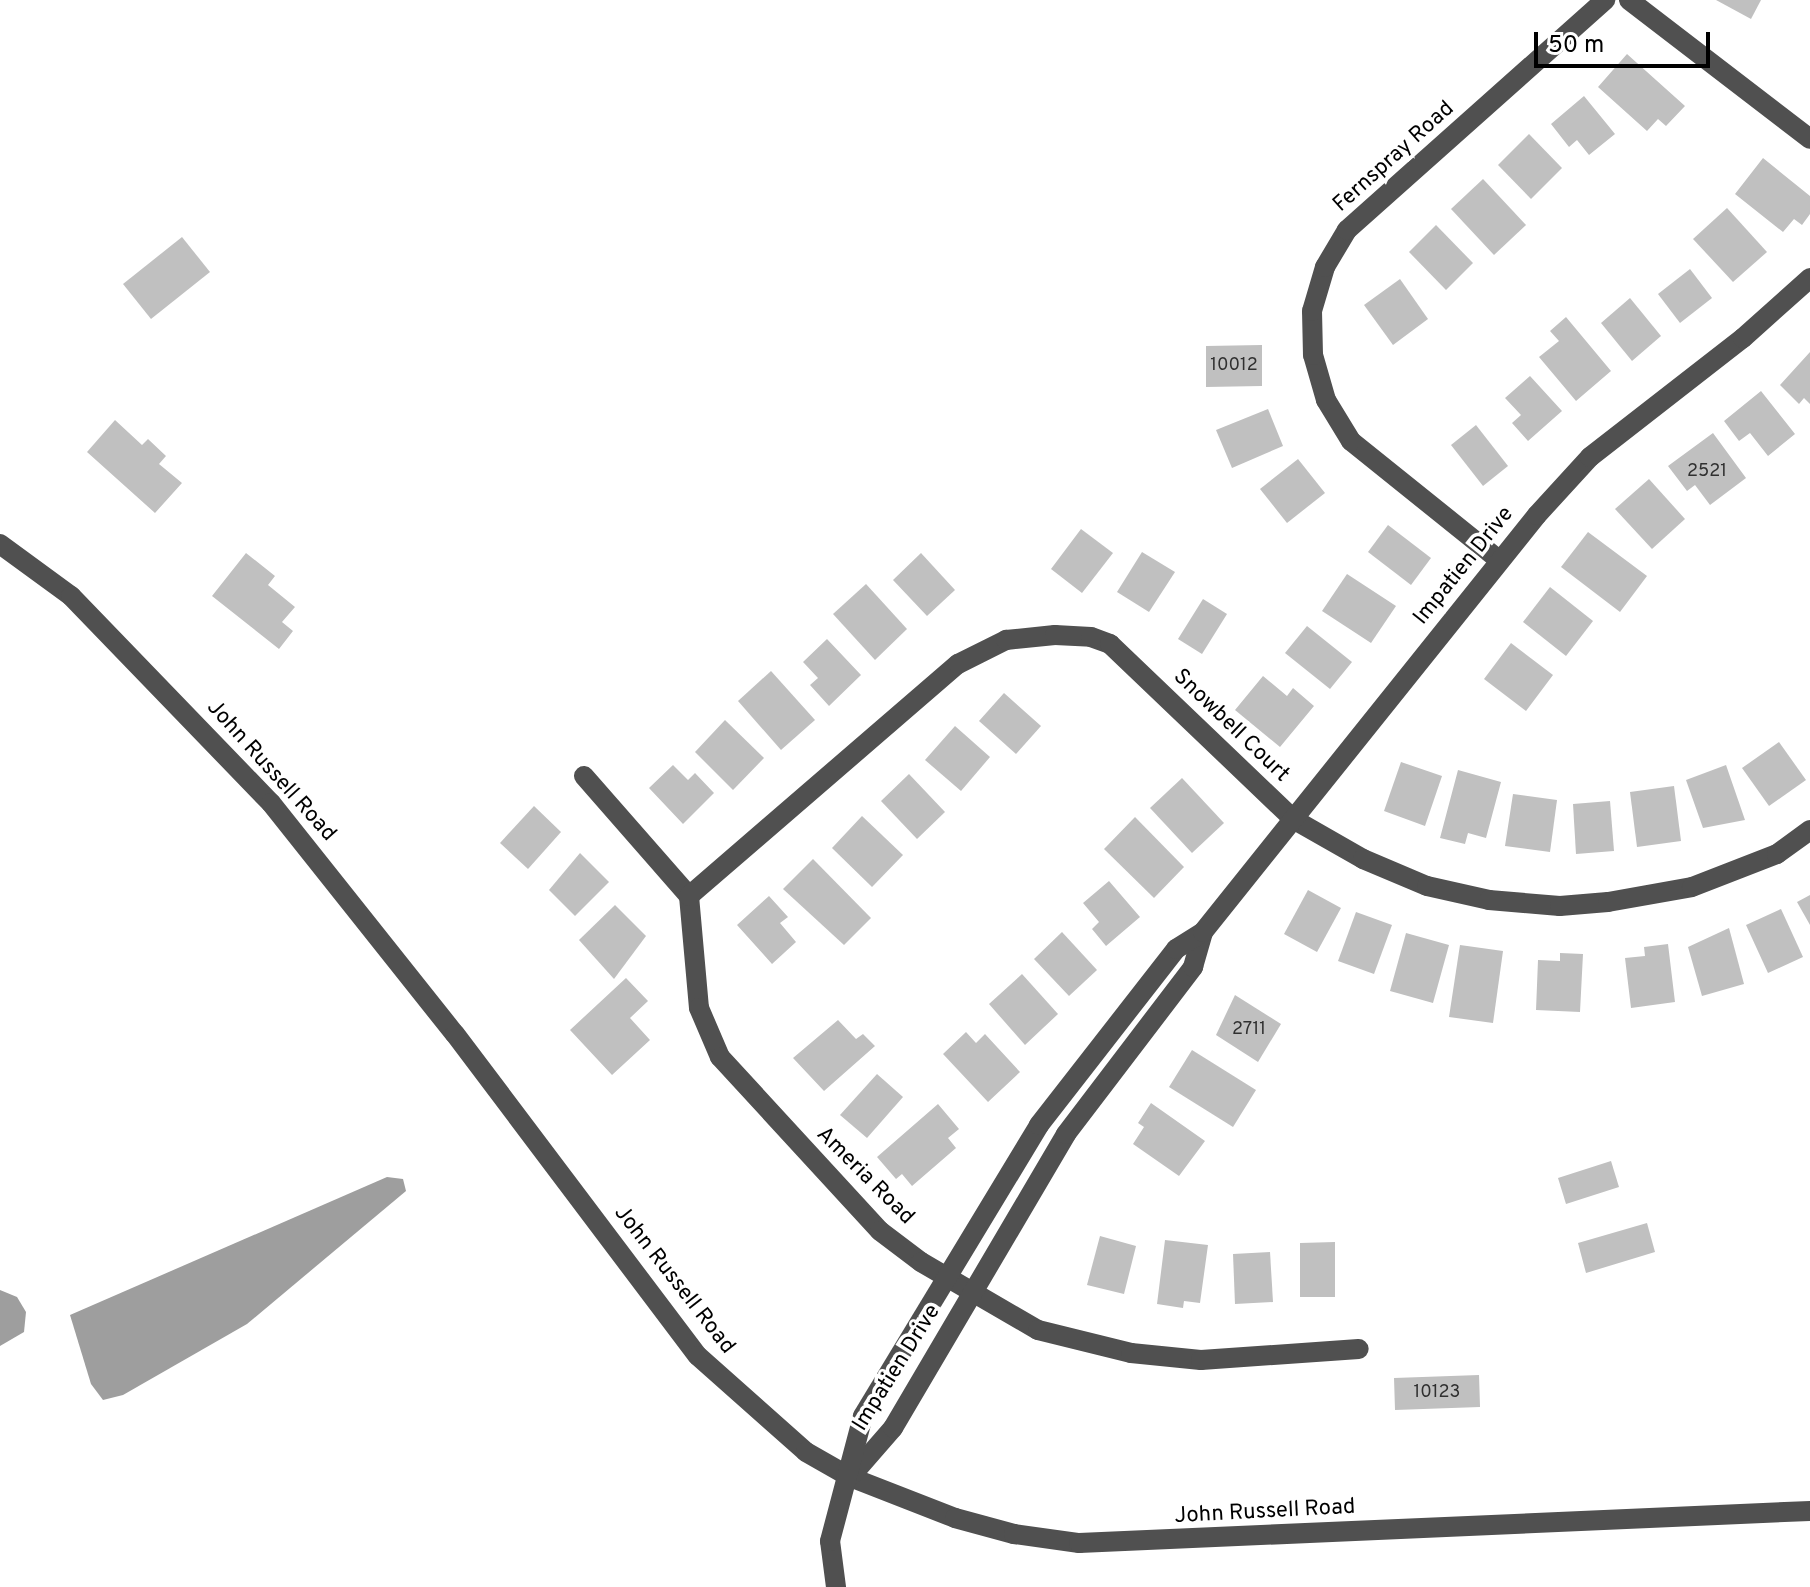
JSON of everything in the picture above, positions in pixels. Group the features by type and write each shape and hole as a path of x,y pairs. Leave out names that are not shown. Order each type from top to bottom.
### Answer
{"street":[{"name":"Fernspray Road","path":"1499,560 1351,441 1326,400 1317,370 1312,311 1325,267 1347,230 1605,0"},
{"path":"1629,0 1810,139"},
{"name":"Impatien Drive","path":"850,1477 863,1416 945,1277 1039,1125 1176,949 1203,932 1499,560 1590,457 1743,338 1810,278"},
{"name":"John Russell Road","path":"0,544 71,596 271,803 455,1034 698,1356 806,1452 850,1477 955,1518 1014,1534 1079,1543 1810,1511"},
{"name":"Snowbell Court","path":"689,896 947,672 1006,640 1055,635 1091,637 1110,644 1293,819 1363,859 1427,886 1489,900 1560,906 1692,887 1777,854 1810,830"},
{"path":"584,776 689,896"},
{"name":"Ameria Road","path":"689,896 699,1008 720,1057 880,1231 945,1277 1038,1330 1131,1353 1201,1360 1359,1349"},
{"name":"Impatien Drive","path":"850,1477 893,1428 1066,1134 1193,967 1203,932"},
{"path":"836,1587 830,1541 850,1477"}],"shaded area":[{"path":"387,1177 403,1179 406,1191 247,1324 123,1395 103,1400 91,1384 70,1315"},
{"path":"0,1290 17,1297 26,1312 24,1332 0,1346"}],"building":[{"path":"1716,0 1761,0 1751,19"},
{"path":"1627,54 1685,106 1666,126 1658,119 1647,131 1598,87"},
{"path":"1584,96 1615,134 1589,155 1577,140 1569,147 1551,124"},
{"path":"1529,134 1562,168 1531,199 1498,165"},
{"path":"1763,158 1810,196 1810,214 1802,225 1794,219 1783,232 1735,194"},
{"path":"1483,179 1526,225 1494,255 1451,209"},
{"path":"1727,208 1767,252 1733,282 1693,239"},
{"path":"1436,225 1473,263 1446,290 1409,252"},
{"path":"182,237 210,272 151,319 123,284"},
{"path":"1690,269 1712,298 1680,323 1658,294"},
{"path":"1400,279 1428,319 1393,345 1364,305"},
{"path":"1630,298 1661,336 1632,361 1601,323"},
{"path":"1566,317 1611,371 1576,401 1539,357 1559,341 1550,331"},
{"path":"1262,345 1262,386 1206,387 1206,346"},
{"path":"1810,352 1810,404 1804,398 1799,404 1780,385"},
{"path":"1530,376 1562,411 1528,441 1512,423 1521,415 1505,398"},
{"path":"1761,391 1795,434 1768,456 1750,433 1739,441 1724,421"},
{"path":"1268,409 1283,446 1232,468 1216,430"},
{"path":"115,420 142,445 148,439 166,456 159,464 182,483 155,513 87,452"},
{"path":"1476,425 1508,466 1483,486 1451,445"},
{"path":"1713,433 1746,478 1710,505 1695,485 1687,491 1668,466"},
{"path":"1298,459 1325,493 1287,523 1260,489"},
{"path":"1649,479 1685,519 1652,549 1615,509"},
{"path":"1388,525 1431,558 1411,585 1368,552"},
{"path":"1081,529 1113,553 1082,593 1051,569"},
{"path":"1588,532 1647,576 1620,612 1561,567"},
{"path":"1142,552 1175,572 1149,612 1117,592"},
{"path":"246,553 275,576 268,585 295,607 282,622 293,631 279,649 212,596"},
{"path":"921,553 955,590 927,616 893,580"},
{"path":"1347,574 1396,606 1371,643 1322,611"},
{"path":"866,584 907,629 875,660 833,614"},
{"path":"1550,587 1593,621 1566,656 1523,622"},
{"path":"1203,599 1227,614 1202,654 1178,639"},
{"path":"1307,626 1352,662 1330,689 1285,653"},
{"path":"827,639 861,675 829,706 810,685 818,678 803,662"},
{"path":"1511,643 1553,675 1526,711 1484,679"},
{"path":"771,671 815,720 781,750 738,701"},
{"path":"1263,676 1287,696 1293,688 1314,706 1280,747 1235,710"},
{"path":"1004,693 1041,726 1016,754 979,721"},
{"path":"725,720 764,758 733,790 695,752"},
{"path":"955,726 990,757 961,791 925,760"},
{"path":"1779,742 1806,780 1769,806 1742,768"},
{"path":"1401,762 1442,776 1425,826 1384,811"},
{"path":"673,765 688,780 695,773 714,793 683,824 649,788"},
{"path":"1726,765 1745,820 1703,828 1686,780"},
{"path":"1458,770 1501,782 1486,838 1468,833 1465,844 1440,838"},
{"path":"909,774 945,812 917,839 881,801"},
{"path":"1182,778 1224,823 1192,853 1150,808"},
{"path":"1674,786 1681,841 1637,847 1630,792"},
{"path":"1513,794 1557,800 1550,852 1505,846"},
{"path":"1610,801 1614,851 1576,854 1573,804"},
{"path":"534,806 561,832 528,869 500,843"},
{"path":"862,816 903,855 872,887 832,848"},
{"path":"1135,817 1184,867 1154,898 1104,849"},
{"path":"580,853 609,882 575,916 549,890"},
{"path":"813,859 871,918 844,945 783,889"},
{"path":"1109,881 1140,917 1106,946 1092,929 1099,922 1083,903"},
{"path":"1308,890 1341,908 1317,952 1284,934"},
{"path":"1810,895 1810,925 1797,902"},
{"path":"769,896 788,917 780,923 796,942 772,964 737,925"},
{"path":"615,905 646,936 614,979 579,940"},
{"path":"1781,909 1803,957 1768,973 1746,925"},
{"path":"1356,912 1392,925 1374,974 1338,961"},
{"path":"1729,928 1744,984 1702,996 1688,947"},
{"path":"1062,932 1097,970 1069,996 1034,959"},
{"path":"1406,933 1449,945 1433,1003 1390,991"},
{"path":"1668,944 1675,1002 1631,1008 1625,958 1645,956 1644,947"},
{"path":"1460,945 1503,951 1493,1023 1449,1017"},
{"path":"1560,953 1583,954 1580,1012 1536,1010 1538,960 1560,961"},
{"path":"1022,974 1058,1014 1025,1045 989,1004"},
{"path":"626,978 648,1001 630,1018 650,1040 612,1075 570,1030"},
{"path":"1235,995 1281,1024 1258,1062 1216,1035"},
{"path":"838,1020 856,1039 863,1034 875,1046 824,1091 793,1058"},
{"path":"966,1032 976,1043 985,1034 1020,1072 988,1102 943,1054"},
{"path":"1192,1050 1256,1090 1233,1127 1169,1087"},
{"path":"877,1074 903,1097 867,1138 840,1115"},
{"path":"1151,1103 1205,1141 1179,1176 1133,1144 1144,1127 1138,1123"},
{"path":"938,1104 959,1129 948,1138 956,1148 912,1186 902,1174 896,1179 877,1157"},
{"path":"1611,1161 1619,1187 1566,1204 1558,1178"},
{"path":"1647,1223 1655,1252 1586,1273 1578,1243"},
{"path":"1100,1236 1136,1246 1124,1294 1087,1285"},
{"path":"1165,1240 1208,1245 1200,1303 1184,1301 1183,1308 1157,1304"},
{"path":"1335,1242 1335,1297 1300,1297 1300,1243"},
{"path":"1270,1252 1273,1302 1235,1304 1233,1254"},
{"path":"1479,1375 1480,1407 1395,1410 1394,1378"}]}
